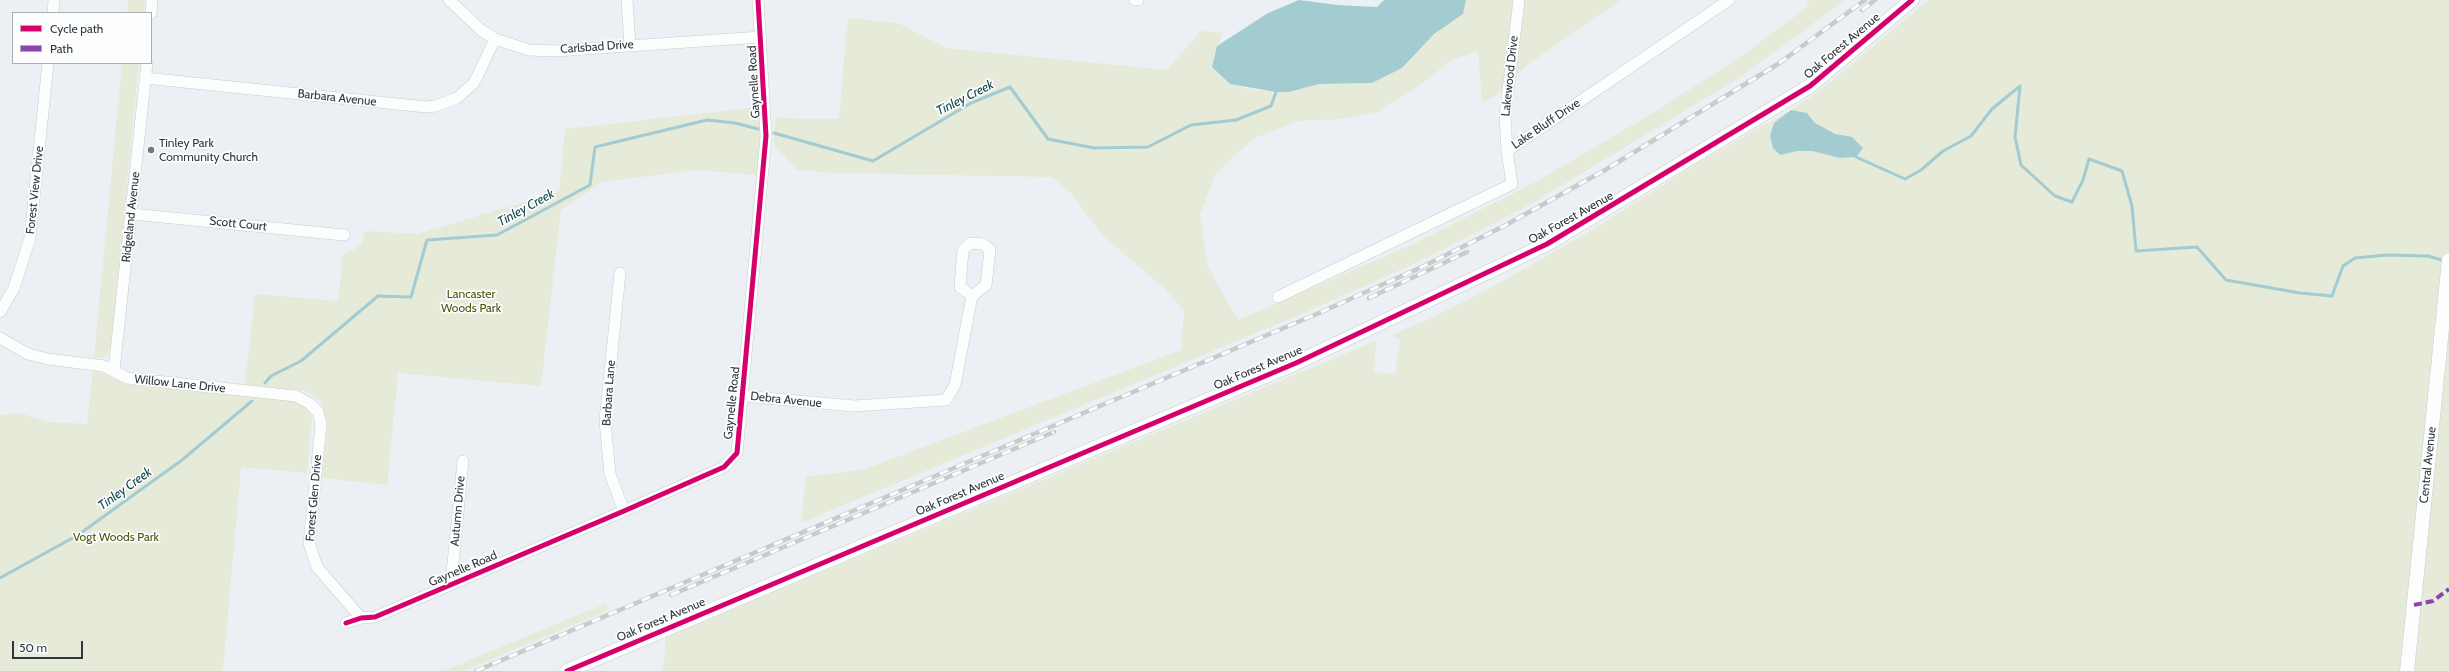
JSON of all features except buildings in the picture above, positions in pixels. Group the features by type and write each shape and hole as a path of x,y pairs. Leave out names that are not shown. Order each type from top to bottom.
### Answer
{"street":[{"path":"53,12 54,0"},
{"path":"151,12 152,0"},
{"name":"Carlsbad Drive","path":"450,0 481,30 495,39 529,50 542,51 630,44 761,37"},
{"path":"627,0 630,44"},
{"name":"Gaynelle Road","path":"346,623 361,618 375,617 624,511 724,467 737,454 766,136 758,0"},
{"name":"Lakewood Drive","path":"1507,151 1505,116 1519,0"},
{"name":"Lake Bluff Drive","path":"1278,297 1512,184 1507,151 1729,0"},
{"name":"Oak Forest Avenue","path":"566,671 1296,363 1547,244 1810,86 1912,0"},
{"name":"Barbara Avenue","path":"145,78 426,107 436,106 457,98 474,83 495,39"},
{"name":"Forest View Drive","path":"0,312 14,288 30,238 48,64"},
{"name":"Ridgeland Avenue","path":"114,370 132,214 147,64"},
{"name":"Scott Court","path":"132,214 344,235"},
{"name":"Central Avenue","path":"2406,671 2448,264"},
{"name":"Barbara Lane","path":"620,273 606,421 610,474 624,511"},
{"name":"Debra Avenue","path":"743,396 829,405 854,406 946,400 955,386 972,296"},
{"name":"Willow Lane Drive","path":"0,338 28,354 48,359 97,364 114,370 127,378 140,381 296,396"},
{"name":"Forest Glen Drive","path":"296,396 309,403 318,412 321,424 308,543 317,567 361,618"},
{"name":"Autumn Drive","path":"452,584 463,461"}],"green space":[{"path":"128,0 145,0 144,12 127,12"},
{"path":"1466,0 1621,0 1527,65 1497,95 1482,103 1478,51 1452,60 1416,88 1377,112 1342,119 1297,121 1253,139 1215,174 1200,216 1208,267 1238,320 1411,245 1532,184 1653,113 1740,57 1809,6 1806,0 1845,0 1739,78 1531,204 1427,258 1306,312 801,523 806,477 865,469 1181,350 1184,311 1165,289 1103,236 1069,191 1052,177 833,173 797,170 774,145 775,118 839,119 848,18 898,23 946,48 1167,70 1201,31 1224,33 1217,46 1212,67 1230,84 1253,90 1289,92 1319,84 1372,83 1402,68 1434,34 1463,14"},
{"path":"1928,0 2449,0 2449,671 663,671 666,637 1376,341 1374,372 1395,374 1400,340 1392,335 1438,315 1501,282 1589,232 1701,161 1791,110 1818,92"},
{"path":"122,64 139,64 111,346 108,354 103,358 94,357"},
{"name":"Lancaster Woods Park","path":"759,107 761,126 757,175 696,170 602,182 561,210 541,386 398,373 387,485 322,478 328,422 320,401 306,391 245,385 255,294 338,301 343,254 354,250 362,242 365,231 417,234 559,192 565,129"},
{"name":"Vogt Woods Park","path":"93,370 102,372 120,382 131,385 296,400 308,408 312,418 307,473 241,467 223,671 0,671 0,415 20,413 48,422 87,424"},
{"path":"607,603 607,611 463,671 443,671"}],"water":[{"path":"1299,0 1337,5 1377,7 1384,0 1466,0 1463,14 1434,34 1402,68 1372,83 1319,84 1289,92 1276,92 1230,84 1212,67 1217,46 1268,13"},
{"path":"1791,110 1807,113 1815,123 1835,134 1852,137 1863,148 1856,157 1840,158 1812,151 1797,151 1780,155 1773,148 1770,136 1774,123"}],"waterway":[{"path":"1856,157 1905,179 1921,170 1943,151 1971,136 1992,109 2020,86 2015,137 2021,165 2055,196 2072,202 2083,180 2089,159 2122,171 2132,206 2136,251 2197,247 2226,280 2300,293 2332,296 2343,266 2355,258 2387,255 2428,256 2445,261"},
{"name":"Tinley Creek","path":"774,133 873,161 971,103 1010,87 1048,139 1094,148 1148,147 1191,125 1236,120 1271,106 1276,92"},
{"name":"Tinley Creek","path":"265,383 271,376 301,361 378,296 411,297 427,240 497,235 590,185 595,147 707,120 735,123 758,129"},
{"name":"Tinley Creek","path":"0,578 78,535 182,460 252,401"}],"railway":[{"path":"476,671 1319,313 1424,266 1504,226 1605,170 1778,64 1865,0"},
{"path":"1862,10 1875,0"},
{"path":"1369,298 1467,252"},
{"path":"671,595 1054,432"}],"marked path":[{"path":"2414,605 2433,601 2449,589"}],"cycle path":[{"path":"346,623 361,618 375,617 624,511 724,467 737,453 766,136 758,0"},
{"path":"567,671 1296,363 1547,244 1810,86 1912,0"}],"place":[{"name":"Tinley Park Community Church","path":"151,150"}]}
